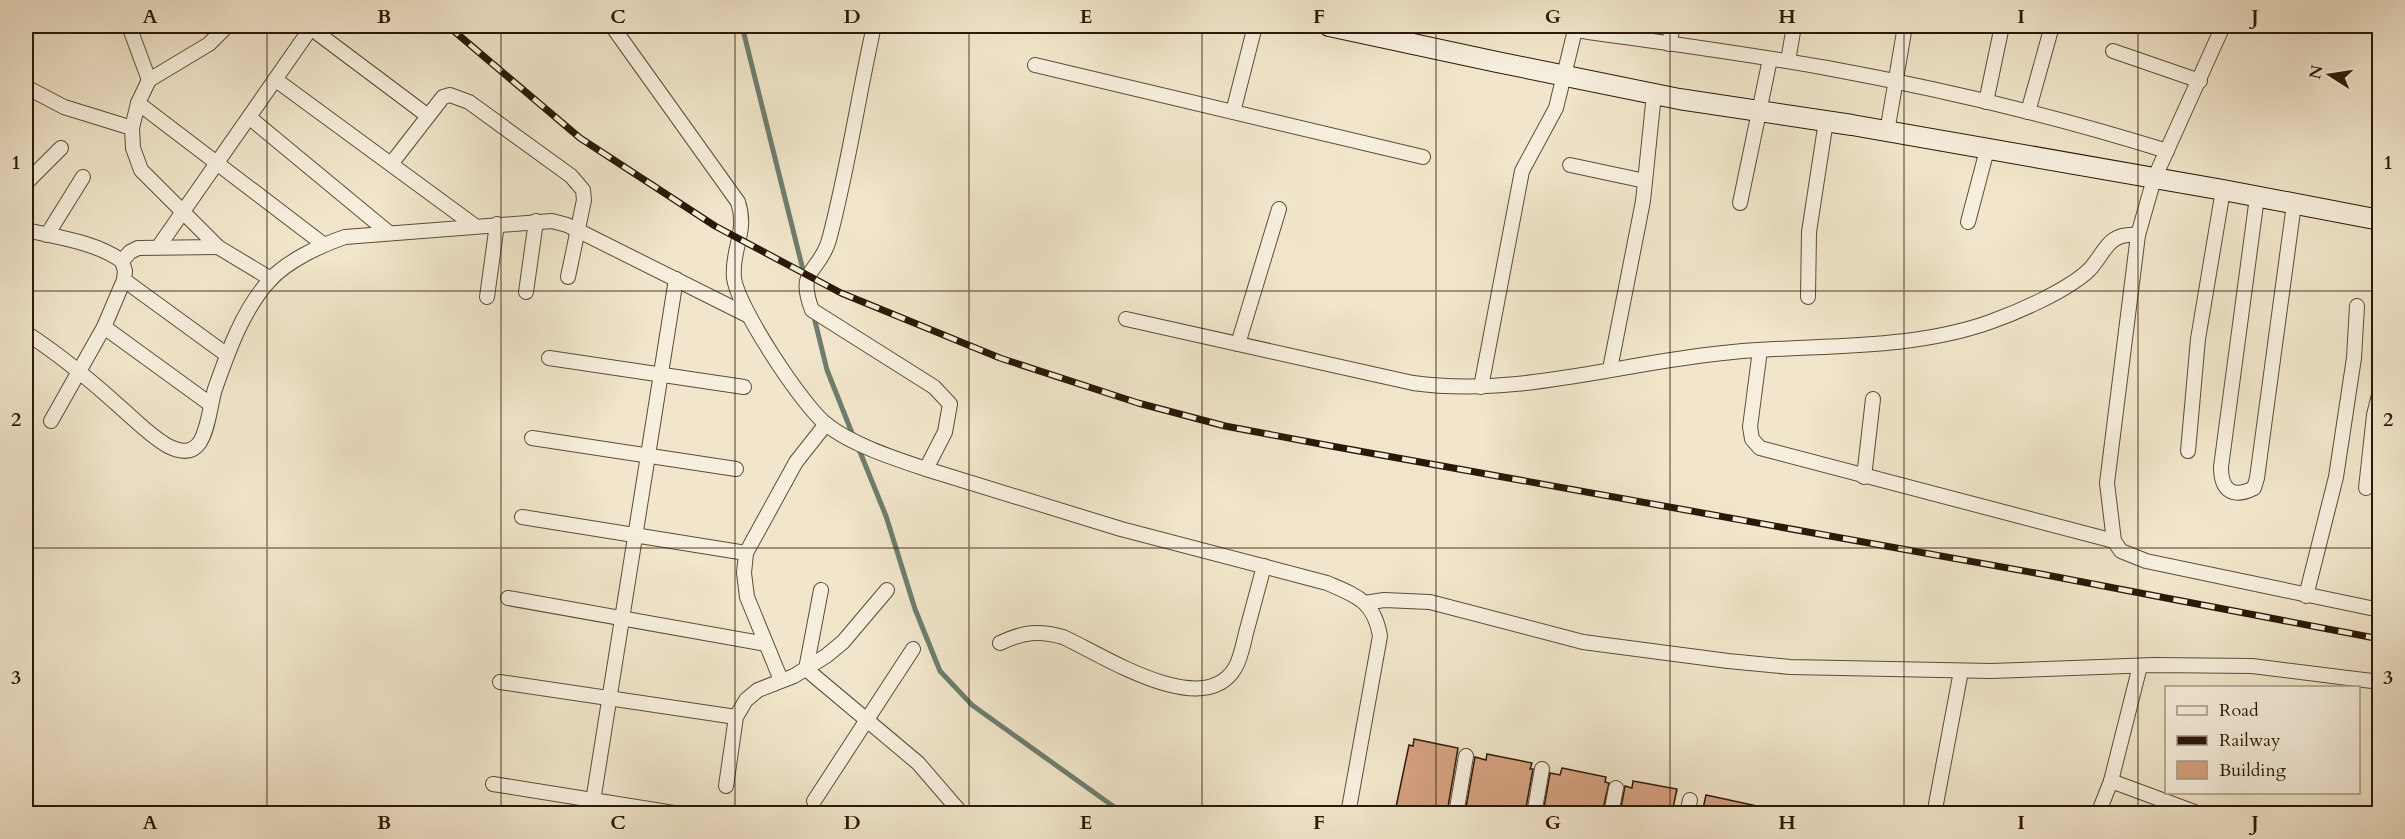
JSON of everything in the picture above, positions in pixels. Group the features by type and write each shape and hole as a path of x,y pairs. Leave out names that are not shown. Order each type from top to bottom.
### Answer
{"street":[{"path":"129,26 149,80"},
{"path":"227,26 209,44 149,80 138,103 132,128 133,148 141,170 218,247 271,279"},
{"path":"612,26 738,202 742,225 734,276 738,294 749,316 800,394 826,424 869,447 926,469 1121,529 1327,583 1350,593 1365,603 1377,617 1380,636 1348,813"},
{"path":"874,26 862,79 843,188 826,249 807,279 805,292 812,310 934,387 950,404 945,432 926,469"},
{"path":"1233,112 1255,26"},
{"path":"1329,26 1654,94 1826,121 2223,190 2379,220"},
{"path":"1669,44 1673,26"},
{"path":"1788,61 1794,26"},
{"path":"1887,132 1905,26"},
{"path":"1986,102 2002,26"},
{"path":"2028,112 2052,26"},
{"path":"2223,26 2154,179 2138,235 2109,461 2108,503 2114,541 2121,551 2146,561 2379,610"},
{"path":"159,246 250,118 309,27 428,116"},
{"path":"1481,387 1522,171 1556,108 1575,28 1788,61 1896,81 2100,130 2167,151"},
{"path":"2113,51 2199,81"},
{"path":"1740,203 1770,59"},
{"path":"1035,65 1423,157"},
{"path":"276,80 475,226"},
{"path":"26,87 64,107 132,128"},
{"path":"1610,369 1646,181 1654,94"},
{"path":"391,164 443,97 450,95 469,102 571,176 583,190 584,200 568,277"},
{"path":"138,103 324,244"},
{"path":"250,118 389,233"},
{"path":"1808,297 1809,232 1826,121"},
{"path":"26,183 61,148"},
{"path":"1968,222 1988,150"},
{"path":"1570,165 1646,181"},
{"path":"47,235 83,177"},
{"path":"2188,451 2198,339 2223,190"},
{"path":"2257,197 2221,467 2221,479 2227,489 2235,494 2254,488 2257,478 2294,204"},
{"path":"1238,344 1279,209"},
{"path":"26,333 79,371 156,439 187,452 200,442 227,355 251,308 271,279 324,244 345,237 536,221 560,223 749,316"},
{"path":"526,292 536,221"},
{"path":"487,297 497,224"},
{"path":"26,230 112,254 122,261 125,271 124,280 104,327 51,421"},
{"path":"1126,319 1413,383 1443,387 1481,387 1526,383 1671,359 1927,338 1989,322 2016,311 2078,279 2090,269 2106,246 2117,237 2138,235"},
{"path":"122,261 130,252 138,248 218,247"},
{"path":"592,807 676,279"},
{"path":"124,280 227,355"},
{"path":"2306,596 2336,477 2354,358 2357,306"},
{"path":"104,327 210,404"},
{"path":"1760,350 1750,417 1750,433 1755,444 1775,454 2114,541"},
{"path":"549,358 744,387"},
{"path":"2366,488 2379,391"},
{"path":"1864,477 1873,399"},
{"path":"781,680 747,597 744,573 746,553 788,476 806,448 826,424"},
{"path":"532,438 736,469"},
{"path":"522,517 746,553"},
{"path":"1000,643 1027,632 1049,633 1064,637 1147,678 1165,684 1182,688 1212,686 1229,676 1239,661 1264,566"},
{"path":"806,669 821,590"},
{"path":"726,786 736,717 746,700 758,690 806,669 826,657 843,642 887,590"},
{"path":"508,598 766,644"},
{"path":"1365,603 1384,600 1430,602 1584,642 1728,661 1827,669 1961,671 2140,666 2266,666 2379,682"},
{"path":"814,801 913,649"},
{"path":"2098,813 2111,782 2140,666"},
{"path":"806,669 918,763 956,810"},
{"path":"1936,804 1961,671"},
{"path":"501,682 736,717"},
{"path":"1456,813 1466,756"},
{"path":"1534,813 1542,769"},
{"path":"2111,782 2200,813"},
{"path":"493,784 592,807 680,813"},
{"path":"1611,813 1616,788"}],"building":[{"path":"1414,739 1458,748 1447,813 1401,813 1402,808 1396,807 1409,745 1413,746"},
{"path":"1487,754 1532,763 1530,769 1533,769 1525,813 1465,813 1475,757 1486,760"},
{"path":"1562,768 1606,777 1605,782 1609,783 1602,813 1570,813 1556,810 1555,813 1543,813 1550,773 1560,775"},
{"path":"1633,781 1677,789 1673,808 1667,806 1666,813 1620,813 1625,786 1632,788"},
{"path":"1706,795 1762,807 1761,813 1702,813"}],"waterway":[{"path":"742,26 805,278"},
{"path":"813,313 827,370 854,438"},
{"path":"858,447 886,516 915,609 940,671 972,705 1124,814"}],"railway":[{"path":"448,26 580,138 715,226 841,293 1000,358 1138,403 1225,426 2041,574 2380,639"}]}
